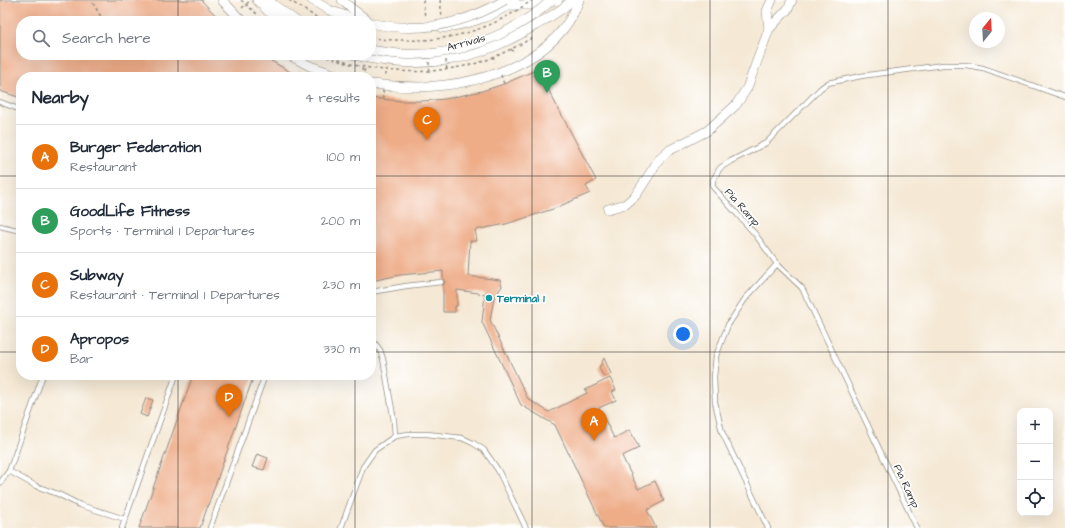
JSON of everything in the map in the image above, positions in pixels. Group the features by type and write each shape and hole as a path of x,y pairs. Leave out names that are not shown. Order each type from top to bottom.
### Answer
{"street":[{"path":"222,0 237,16"},
{"path":"258,0 277,16"},
{"path":"267,0 289,16"},
{"path":"307,0 338,16"},
{"path":"312,0 329,10 346,16"},
{"path":"342,0 361,16"},
{"path":"376,51 398,54 423,54 448,52 468,47 512,29 535,14 552,0"},
{"path":"510,2 530,5 558,0"},
{"path":"376,60 416,62 446,59 492,47 516,35 544,18 567,0"},
{"name":"Arrivals","path":"376,59 412,62 441,61 459,58 494,48 551,16 572,0"},
{"path":"376,84 408,87 438,86 494,74 512,67 529,59 552,42 571,19 579,0"},
{"path":"608,209 626,204 636,194 660,158 668,151 707,131 736,106 747,88 769,29 768,11 772,0"},
{"path":"769,29 788,10 792,0"},
{"name":"Arrivals","path":"376,25 410,28 452,24 510,2"},
{"path":"299,60 327,72"},
{"path":"363,61 373,60"}],"lane":[{"name":"Pia Ramp","path":"917,528 802,288 777,264 755,234 713,187 713,180 720,168 766,143 821,88 828,83 887,72 943,65 966,65 984,68 1065,97"},
{"path":"0,102 16,108"},
{"path":"0,226 16,230"},
{"path":"768,528 722,432 715,402 714,377 716,356 728,325 745,299 777,264"},
{"path":"376,291 441,282"},
{"path":"376,345 380,350 383,359 394,421 395,436"},
{"path":"0,483 9,471 42,380"},
{"path":"122,528 174,380"},
{"path":"210,528 263,380"},
{"path":"342,528 363,467 368,458 375,450 395,436 409,434 446,435 468,440 484,450 498,470 526,528"},
{"path":"9,471 36,486 63,496 80,505 125,519"}],"path":[{"path":"241,0 260,16"},
{"path":"242,8 251,0"},
{"path":"289,0 314,16"},
{"path":"440,0 442,18"},
{"path":"93,3 100,16"},
{"path":"444,34 444,41"},
{"path":"511,49 514,53"},
{"path":"493,56 495,62"},
{"path":"446,57 447,72"},
{"path":"363,61 363,71 365,68"},
{"path":"385,69 385,76"},
{"path":"501,75 504,84"},
{"path":"383,90 383,99"}],"building":[{"path":"0,0 201,0 216,16 16,16 16,60 270,60 290,72 16,72 16,96 0,91"},
{"name":"Terminal 1","path":"536,70 538,75 540,74 596,180 586,186 590,193 553,209 506,224 475,230 477,241 470,241 468,276 500,280 502,286 494,298 490,320 528,399 549,412 587,393 585,390 610,378 616,390 612,392 616,400 599,408 614,438 630,430 639,448 622,456 638,489 655,481 664,501 647,510 656,528 604,528 555,425 521,405 482,322 485,294 457,290 457,306 455,306 455,312 443,312 443,285 445,282 443,279 443,271 400,275 376,280 376,98 401,101 445,99 482,91 504,84"},
{"path":"604,358 611,374 604,377 599,368"},
{"path":"191,380 252,380 200,528 139,528"},
{"path":"146,398 153,400 147,417 140,414"},
{"path":"257,454 268,458 264,470 252,467"}],"place":[{"name":"GoodLife Fitness","path":"547,93"},
{"name":"Subway","path":"427,140"},
{"name":"Terminal 1","path":"489,298"},
{"name":"Apropos","path":"229,417"},
{"name":"Burger Federation","path":"594,441"}]}
